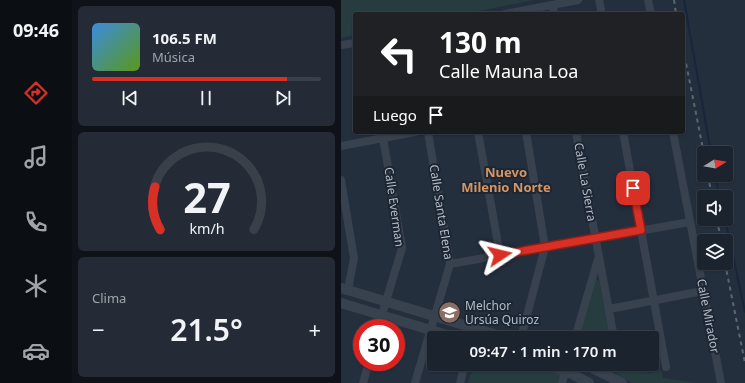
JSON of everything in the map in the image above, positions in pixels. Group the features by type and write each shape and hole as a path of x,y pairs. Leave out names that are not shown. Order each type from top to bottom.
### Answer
{"street":[{"path":"516,12 578,0"},
{"path":"599,0 602,12"},
{"path":"648,0 651,12"},
{"path":"553,5 554,12"},
{"path":"341,46 353,43"},
{"path":"341,146 382,135 393,134"},
{"name":"Calle Santa Elena","path":"415,383 450,264 428,134"},
{"path":"478,134 500,255"},
{"path":"523,331 545,247 526,134"},
{"name":"Calle La Sierra","path":"576,134 613,331"},
{"path":"623,134 666,367"},
{"name":"Calle Mirador","path":"673,134 721,383"},
{"name":"Calle Everman","path":"380,319 402,248 382,135"},
{"path":"341,180 354,258 344,289 435,316 469,331"},
{"path":"450,264 690,222"},
{"name":"Calle La Sierra","path":"577,331 599,256"},
{"path":"609,309 703,291"},
{"path":"341,303 434,331"},
{"path":"363,383 366,371"},
{"path":"460,383 463,371"},
{"path":"562,383 566,371"},
{"path":"571,371 589,383"},
{"path":"598,371 622,383"}],"green space":[{"path":"341,0 534,0 473,12 353,12 353,35 341,38"},
{"path":"595,279 599,281 610,331 579,331"},
{"path":"661,370 663,378 698,383 632,383 612,371 644,371 649,373"},
{"path":"472,371 552,371 562,374 559,383 468,383"}],"waterway":[{"path":"684,0 710,146"},
{"path":"717,182 718,190"},
{"path":"727,226 745,312"}],"railway":[{"path":"674,0 676,12"},
{"path":"685,58 702,146"},
{"path":"709,182 711,190"},
{"path":"718,226 720,234"},
{"path":"726,270 745,363"}],"place":[{"name":"Melchor Ursúa Quiroz","path":"449,313"}],"district":[{"name":"Nuevo Milenio Norte","path":"506,180"}],"route":[{"path":"500,255 641,230 633,188"}]}
